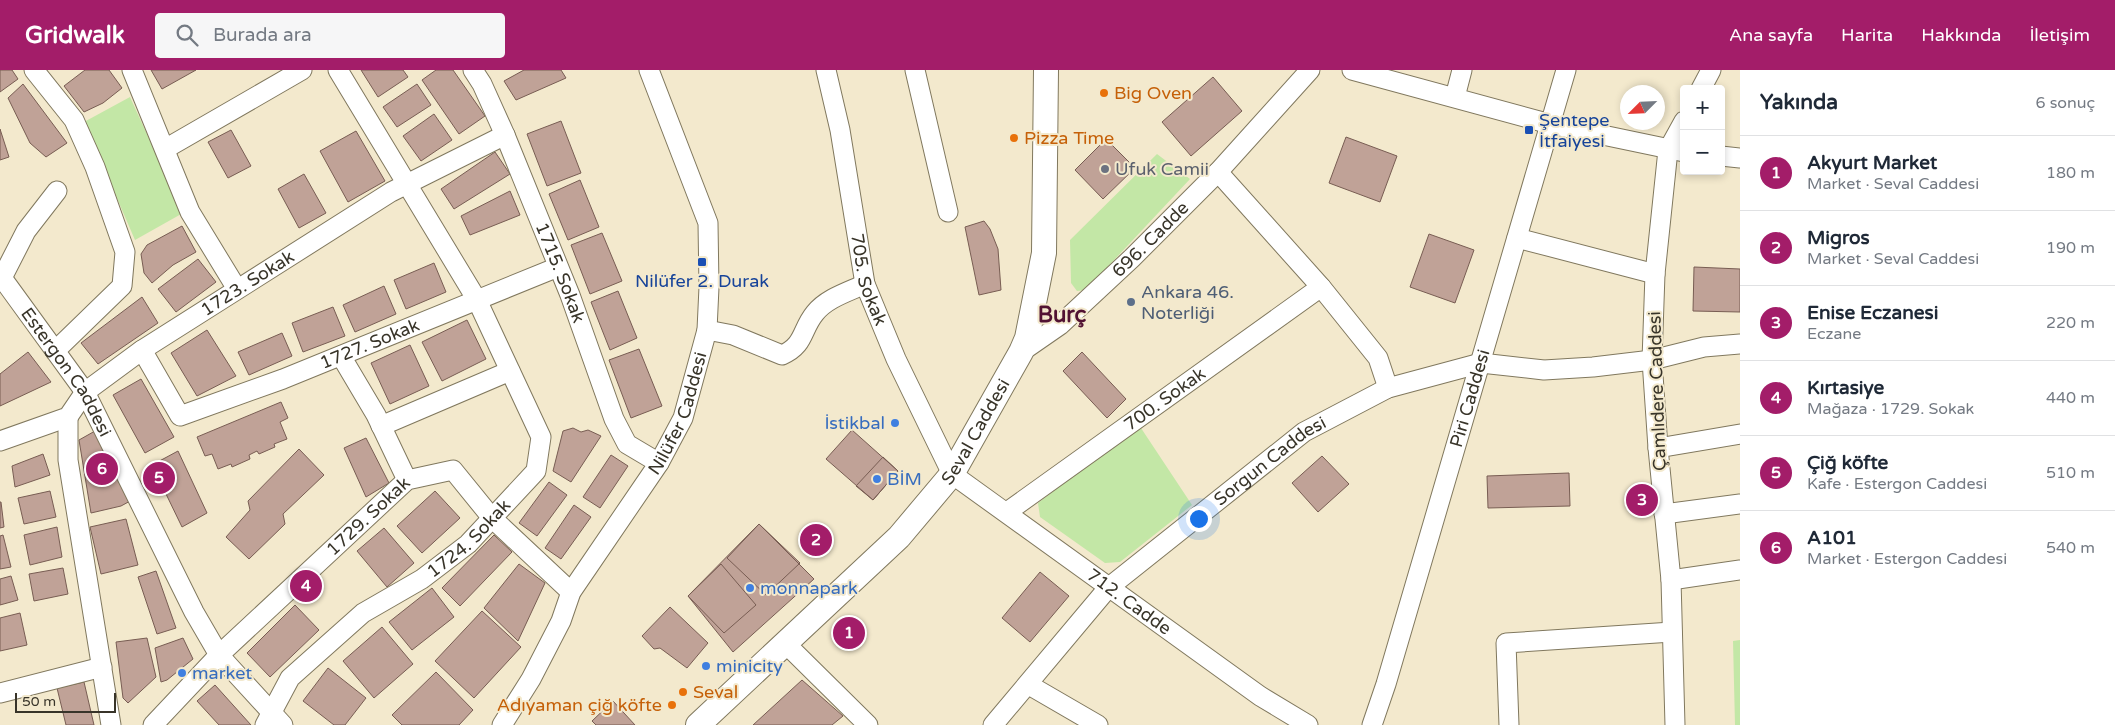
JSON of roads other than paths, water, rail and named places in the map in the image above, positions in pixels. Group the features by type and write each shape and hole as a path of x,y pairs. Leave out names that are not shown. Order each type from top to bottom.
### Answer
{"main road":[{"name":"Seval Caddesi","path":"698,725 899,537 952,474 1021,352 1027,338 1044,253 1046,70"}],"street":[{"path":"34,70 74,120 95,167 125,252 122,286 56,351"},
{"path":"132,70 190,212 237,290"},
{"path":"165,149 302,70"},
{"name":"1724. Sokak","path":"273,721 290,678 363,613 422,579 468,544 536,471 540,437 476,300 338,70"},
{"name":"1715. Sokak","path":"473,70 482,84 505,135 558,267 614,419 627,444 659,463"},
{"name":"Nilüfer Caddesi","path":"502,725 540,663 561,622 571,592 659,463 683,418 707,330 709,287 708,223 649,70"},
{"name":"705. Sokak","path":"826,70 840,130 865,284 896,359 952,474"},
{"path":"915,70 948,212"},
{"name":"696. Cadde","path":"1021,352 1060,325 1132,258 1218,172 1310,70"},
{"path":"1352,70 1550,124 1676,151"},
{"path":"1454,97 1462,70"},
{"name":"Piri Caddesi","path":"1372,725 1386,684 1566,70"},
{"path":"1703,85 1711,70"},
{"name":"Çamlıdere Caddesi","path":"1675,725 1671,580 1658,448 1652,360 1655,274 1676,151 1682,130"},
{"name":"1723. Sokak","path":"68,417 85,392 142,350 406,185 505,135"},
{"path":"1725,156 1740,158"},
{"path":"1218,172 1321,287 1378,358 1388,388"},
{"path":"1,277 26,230 57,191"},
{"path":"1517,238 1655,274"},
{"name":"1727. Sokak","path":"142,350 180,416 341,356 558,267"},
{"name":"Estergon Caddesi","path":"1,277 85,392 194,612 219,654 273,721"},
{"path":"707,330 733,336 782,354 795,349 815,313 831,299 865,284"},
{"name":"700. Sokak","path":"1007,512 1321,287"},
{"path":"1481,363 1544,370 1594,367 1652,360 1704,347 1740,344"},
{"path":"341,356 381,426 407,480"},
{"name":"Sorgun Caddesi","path":"994,725 1108,588 1304,432 1388,388 1481,363"},
{"path":"381,426 510,371"},
{"path":"0,441 68,417 68,460 111,725"},
{"path":"1658,448 1740,434"},
{"name":"1729. Sokak","path":"153,725 219,654 407,480 453,470 492,518 571,592"},
{"name":"712. Cadde","path":"952,474 1260,696 1308,725"},
{"path":"1664,514 1740,504"},
{"path":"1671,580 1740,570"},
{"path":"1509,725 1506,644 1672,632"},
{"path":"786,644 868,725"},
{"path":"0,693 102,667"},
{"path":"1029,685 1098,725"}],"place":[{"name":"Big Oven","path":"1104,93"},
{"name":"Şentepe İtfaiyesi","path":"1529,130"},
{"name":"Pizza Time","path":"1014,138"},
{"name":"Ufuk Camii","path":"1105,169"},
{"name":"Nilüfer 2. Durak","path":"702,262"},
{"name":"Ankara 46. Noterliği","path":"1131,302"},
{"name":"İstikbal","path":"895,423"},
{"name":"A101","path":"102,469"},
{"name":"Çiğ köfte","path":"159,478"},
{"name":"BİM","path":"877,479"},
{"name":"Enise Eczanesi","path":"1642,500"},
{"name":"Migros","path":"816,540"},
{"name":"Kırtasiye","path":"306,586"},
{"name":"monnapark","path":"750,588"},
{"name":"Akyurt Market","path":"849,633"},
{"name":"minicity","path":"706,666"},
{"name":"market","path":"182,673"},
{"name":"Seval","path":"683,692"},
{"name":"Adıyaman çiğ köfte","path":"672,705"}],"district":[{"name":"Burç","path":"1062,315"}]}
